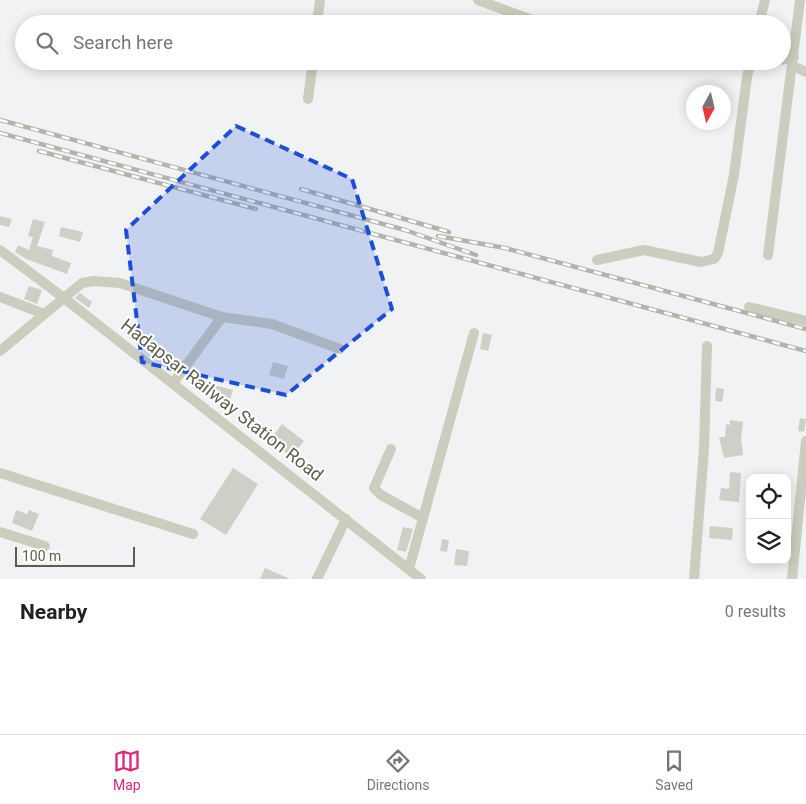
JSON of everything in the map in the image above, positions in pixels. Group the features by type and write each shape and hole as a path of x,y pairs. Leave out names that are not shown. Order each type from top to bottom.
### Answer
{"street":[{"path":"318,15 320,0"},
{"path":"478,0 518,15"},
{"path":"761,15 765,0"},
{"path":"768,255 794,62 800,0"},
{"path":"791,62 806,72"},
{"path":"308,100 312,70"},
{"path":"597,260 644,250 701,262 714,259 718,253 734,175 748,70"},
{"name":"Hadapsar Railway Station Road","path":"0,250 173,383 421,579"},
{"path":"2,346 82,283 94,282 120,283 222,317 272,324 340,349"},
{"path":"0,297 44,314"},
{"path":"749,307 806,321"},
{"path":"173,383 222,317"},
{"path":"409,569 474,333"},
{"path":"694,579 704,449 707,346"},
{"path":"792,579 806,440"},
{"path":"391,449 375,483 376,491 423,518"},
{"path":"0,473 193,534"},
{"path":"317,579 346,519"},
{"path":"0,532 45,546"}],"highlighted area":[{"path":"236,126 352,179 392,309 286,395 142,362 126,230"}],"building":[{"path":"0,216 12,219 9,227 0,225"},
{"path":"33,219 45,222 37,246 53,250 52,256 71,263 67,274 26,259 15,252 18,245 29,250 33,237 28,236"},
{"path":"61,227 83,232 80,242 59,236"},
{"path":"29,286 42,290 37,304 24,299"},
{"path":"80,293 92,302 89,308 75,298"},
{"path":"483,333 492,335 488,351 480,349"},
{"path":"273,362 288,366 284,379 269,375"},
{"path":"211,384 233,390 229,403 208,398"},
{"path":"716,388 724,389 722,402 715,401"},
{"path":"800,418 806,419 804,432 798,431"},
{"path":"730,420 743,422 741,439 743,455 724,458 719,437 725,437 726,424 730,425"},
{"path":"282,424 304,441 291,457 270,440"},
{"path":"233,468 258,484 226,535 200,519"},
{"path":"730,472 741,473 739,502 719,500 721,488 729,489"},
{"path":"16,510 27,514 29,510 39,514 32,531 12,523"},
{"path":"710,526 733,528 732,540 709,538"},
{"path":"403,527 413,529 406,552 397,550"},
{"path":"442,539 449,540 447,552 440,551"},
{"path":"456,549 469,551 467,566 454,565"},
{"path":"265,568 290,579 260,579"}],"railway":[{"path":"0,120 405,230 476,255"},
{"path":"0,133 806,351"},
{"path":"39,151 256,209"},
{"path":"301,189 449,232"},
{"path":"438,236 505,248 806,329"}]}
